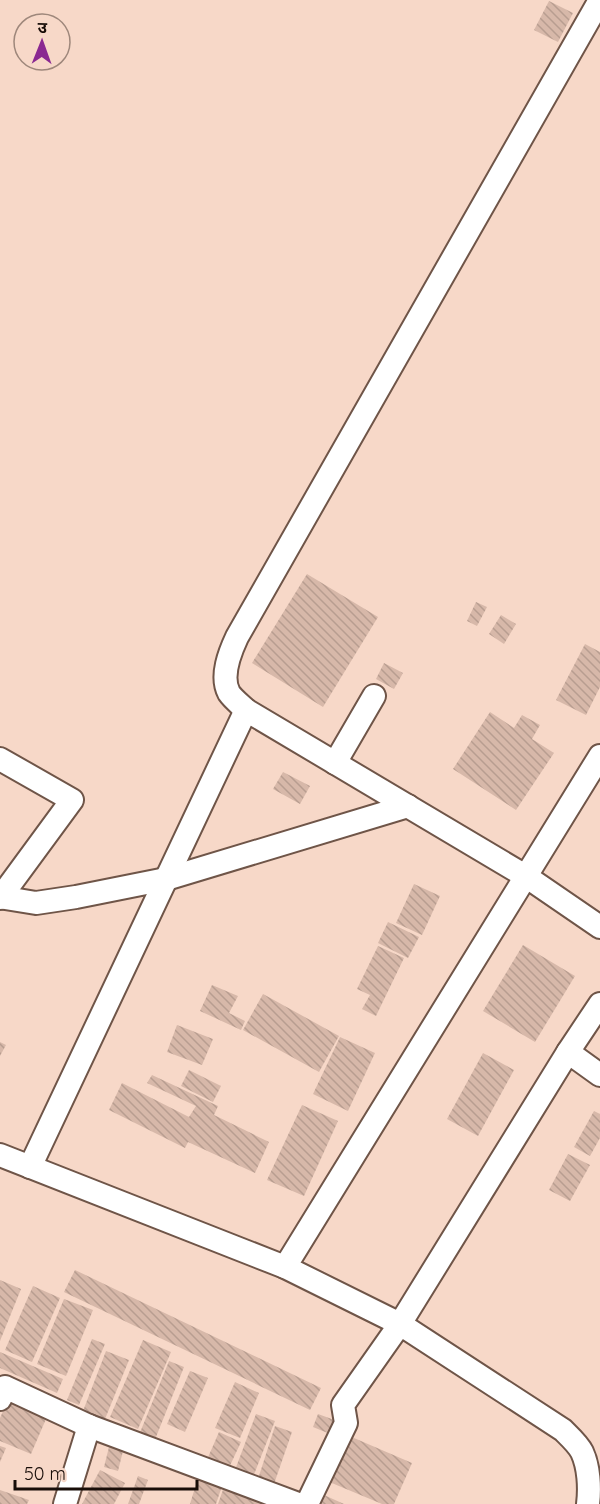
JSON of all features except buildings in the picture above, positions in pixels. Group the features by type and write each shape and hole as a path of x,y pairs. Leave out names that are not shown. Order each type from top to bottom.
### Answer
{"street":[{"path":"600,0 237,637 228,656 226,671 229,692 246,711 527,877 600,927"},
{"path":"335,763 374,696"},
{"path":"30,1167 246,711"},
{"path":"285,1267 600,756"},
{"path":"0,759 72,800 0,897 36,903 166,879 408,806"},
{"path":"307,1504 346,1423 344,1405 400,1324 600,1004"},
{"path":"568,1052 600,1075"},
{"path":"0,1155 285,1267 400,1324 563,1430 582,1451 590,1492 588,1504"},
{"path":"0,1399 5,1387 89,1426 298,1504"},
{"path":"64,1504 89,1426"}]}
